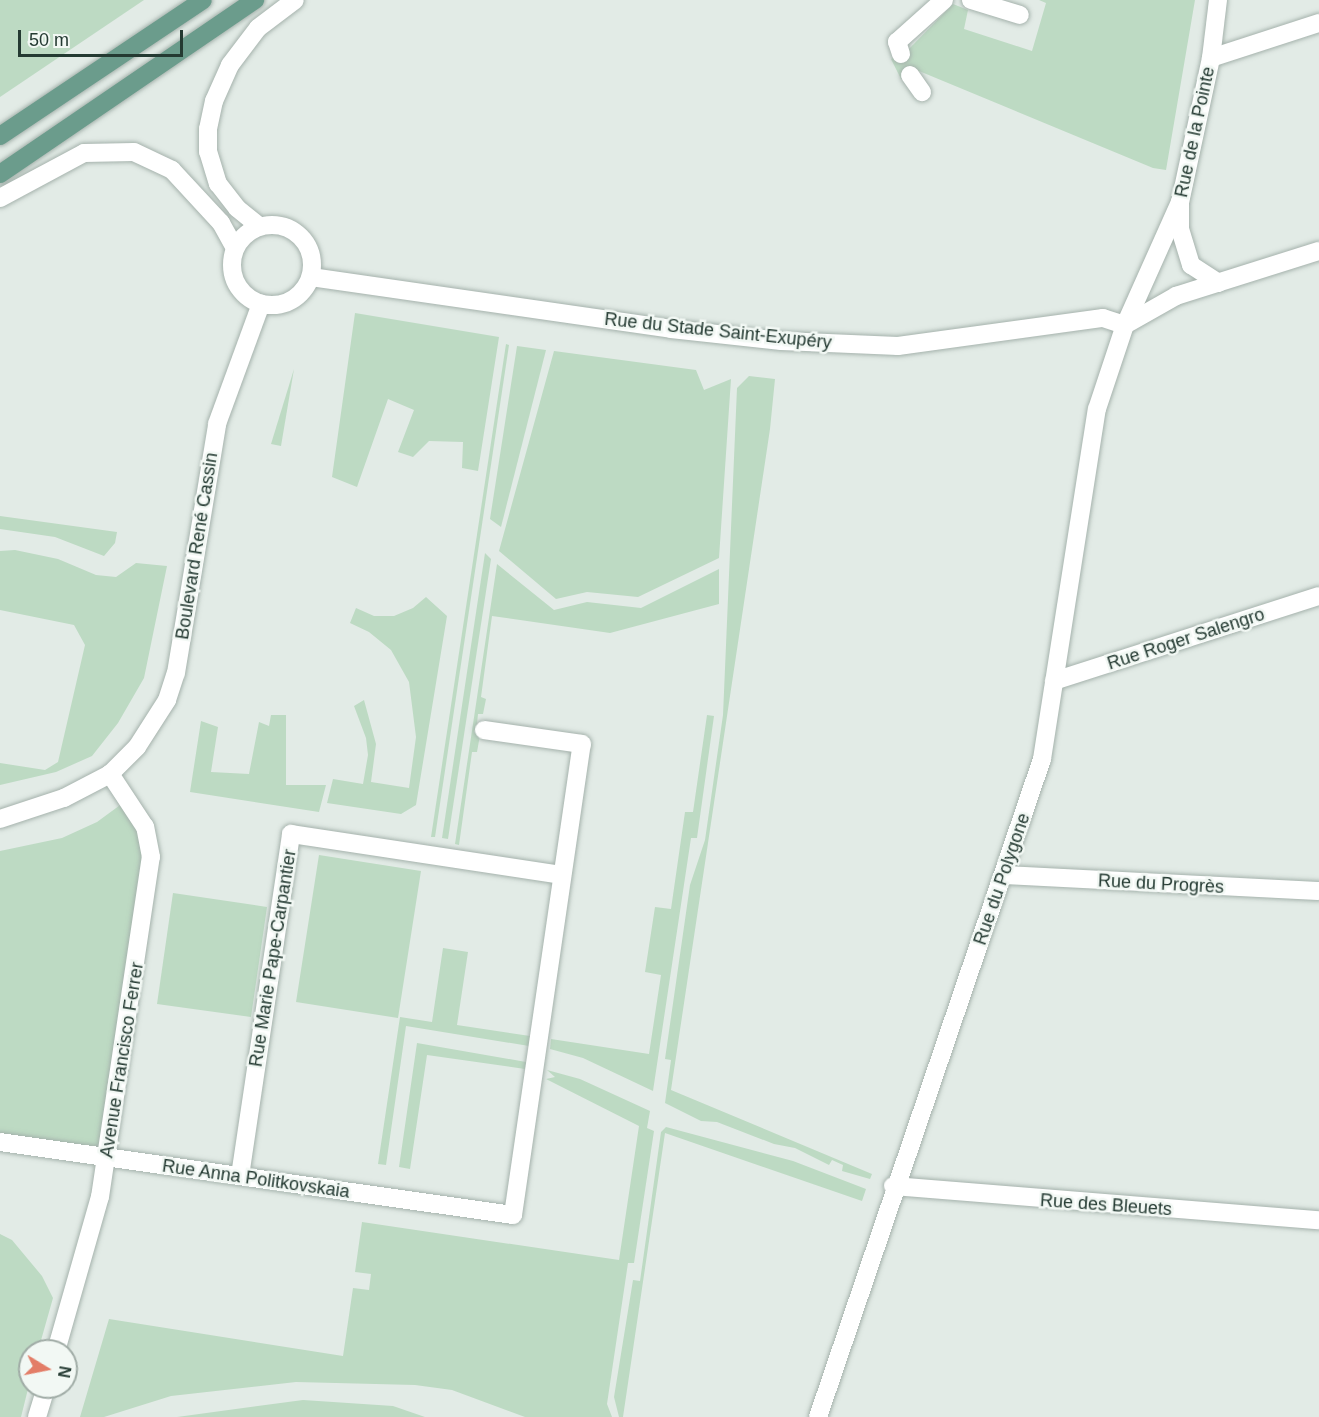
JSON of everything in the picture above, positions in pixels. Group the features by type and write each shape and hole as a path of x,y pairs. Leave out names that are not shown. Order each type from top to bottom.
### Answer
{"main road":[{"path":"0,136 203,0"},
{"path":"0,174 255,0"}],"street":[{"path":"260,226 237,208 218,184 208,152 208,129 214,101 230,65 258,28 295,0"},
{"path":"901,54 897,42 944,0"},
{"path":"971,0 1020,15"},
{"name":"Rue de la Pointe","path":"1218,0 1211,58 1180,202 1180,228 1191,265 1219,283"},
{"path":"1211,58 1319,23"},
{"path":"910,75 922,92"},
{"path":"0,198 84,153 134,153 172,170 221,223 236,248"},
{"name":"Rue du Polygone","path":"818,1417 893,1186 1004,876 1042,759 1097,409 1125,325 1180,202"},
{"path":"275,224 301,236 311,255 311,277 292,300 277,305 261,304 239,288 232,261 241,238 260,226 275,224"},
{"path":"1125,325 1176,296 1319,251"},
{"name":"Rue du Stade Saint-Exupéry","path":"311,277 519,308 781,341 898,346 1102,318 1125,325"},
{"name":"Boulevard René Cassin","path":"110,774 155,722 176,674 218,424 261,304"},
{"name":"Rue Roger Salengro","path":"1054,681 1319,596"},
{"path":"484,730 582,744 562,875"},
{"path":"0,819 64,798 110,774"},
{"name":"Avenue Francisco Ferrer","path":"59,1339 100,1197 152,857 145,827 110,774"},
{"name":"Rue Marie Pape-Carpantier","path":"240,1176 291,834 562,875"},
{"name":"Rue Anna Politkovskaia","path":"0,1142 513,1215 562,875"},
{"name":"Rue du Progrès","path":"1004,876 1319,891"},
{"name":"Rue des Bleuets","path":"893,1186 1319,1221"},
{"path":"38,1417 43,1399"}],"green space":[{"path":"0,0 144,0 0,97"},
{"path":"1039,0 1195,0 1166,170 1153,168 919,71 901,79 891,59 907,51 953,4 968,10 964,29 1032,51 1046,3"},
{"path":"355,313 499,337 478,471 462,468 463,442 429,441 413,457 398,452 414,410 388,399 357,487 332,477"},
{"path":"506,344 509,345 435,837 431,837"},
{"path":"517,346 546,350 501,527 490,519"},
{"path":"554,351 696,370 704,390 731,379 719,558 638,597 587,592 556,599 499,551"},
{"path":"294,369 281,446 271,444"},
{"path":"749,376 775,379 770,429 671,1090 872,1174 870,1179 842,1171 843,1165 832,1160 829,1165 795,1148 774,1144 717,1122 701,1121 665,1103 671,1060 665,1059 690,885 705,840 723,715 737,388"},
{"path":"0,516 117,532 115,543 104,556 55,537 0,529"},
{"path":"15,550 58,559 96,575 116,577 136,563 167,566 144,678 118,723 92,756 56,772 0,785 0,763 45,770 58,762 85,645 74,625 0,610 0,551"},
{"path":"485,553 491,559 448,839 442,838"},
{"path":"497,564 554,610 587,602 641,608 719,569 719,604 610,633 492,616 481,697 486,699 483,714 478,714 476,734 480,735 477,752 472,752 459,845 455,844"},
{"path":"426,597 447,616 416,805 401,814 327,803 333,779 363,784 368,755 366,738 354,706 364,700 376,744 371,782 409,788 416,737 409,682 391,650 369,632 350,623 356,608 374,616 394,616 413,608"},
{"path":"271,715 286,715 286,785 326,785 319,812 190,792 201,721 218,727 211,772 249,774 259,722 269,726"},
{"path":"707,715 714,716 697,838 691,838 653,1091 583,1058 550,1049 551,1039 649,1054 661,975 645,972 655,907 671,909 685,812 693,812"},
{"path":"127,800 150,843 106,1157 0,1142 0,851 62,838 97,822"},
{"path":"319,855 421,871 398,1018 296,1002"},
{"path":"173,893 267,907 251,1017 157,1004"},
{"path":"443,948 468,952 457,1025 530,1036 529,1046 406,1026 386,1165 378,1164 400,1017 432,1022"},
{"path":"417,1043 526,1062 525,1069 427,1055 410,1169 399,1167"},
{"path":"547,1070 580,1079 650,1111 647,1128 654,1131 634,1263 628,1263 607,1404 612,1417 525,1417 452,1390 415,1385 296,1382 171,1396 104,1417 80,1417 109,1319 343,1356 353,1288 369,1290 371,1274 355,1272 362,1222 619,1260 639,1126 546,1079 555,1077"},
{"path":"666,1127 793,1161 866,1189 862,1201 665,1133 623,1417 619,1417 614,1397 633,1280 640,1281 661,1132"},
{"path":"0,1234 12,1240 42,1276 53,1298 41,1339 18,1339 18,1399 26,1399 21,1417 0,1417"},
{"path":"303,1400 393,1406 425,1417 177,1417"}]}
